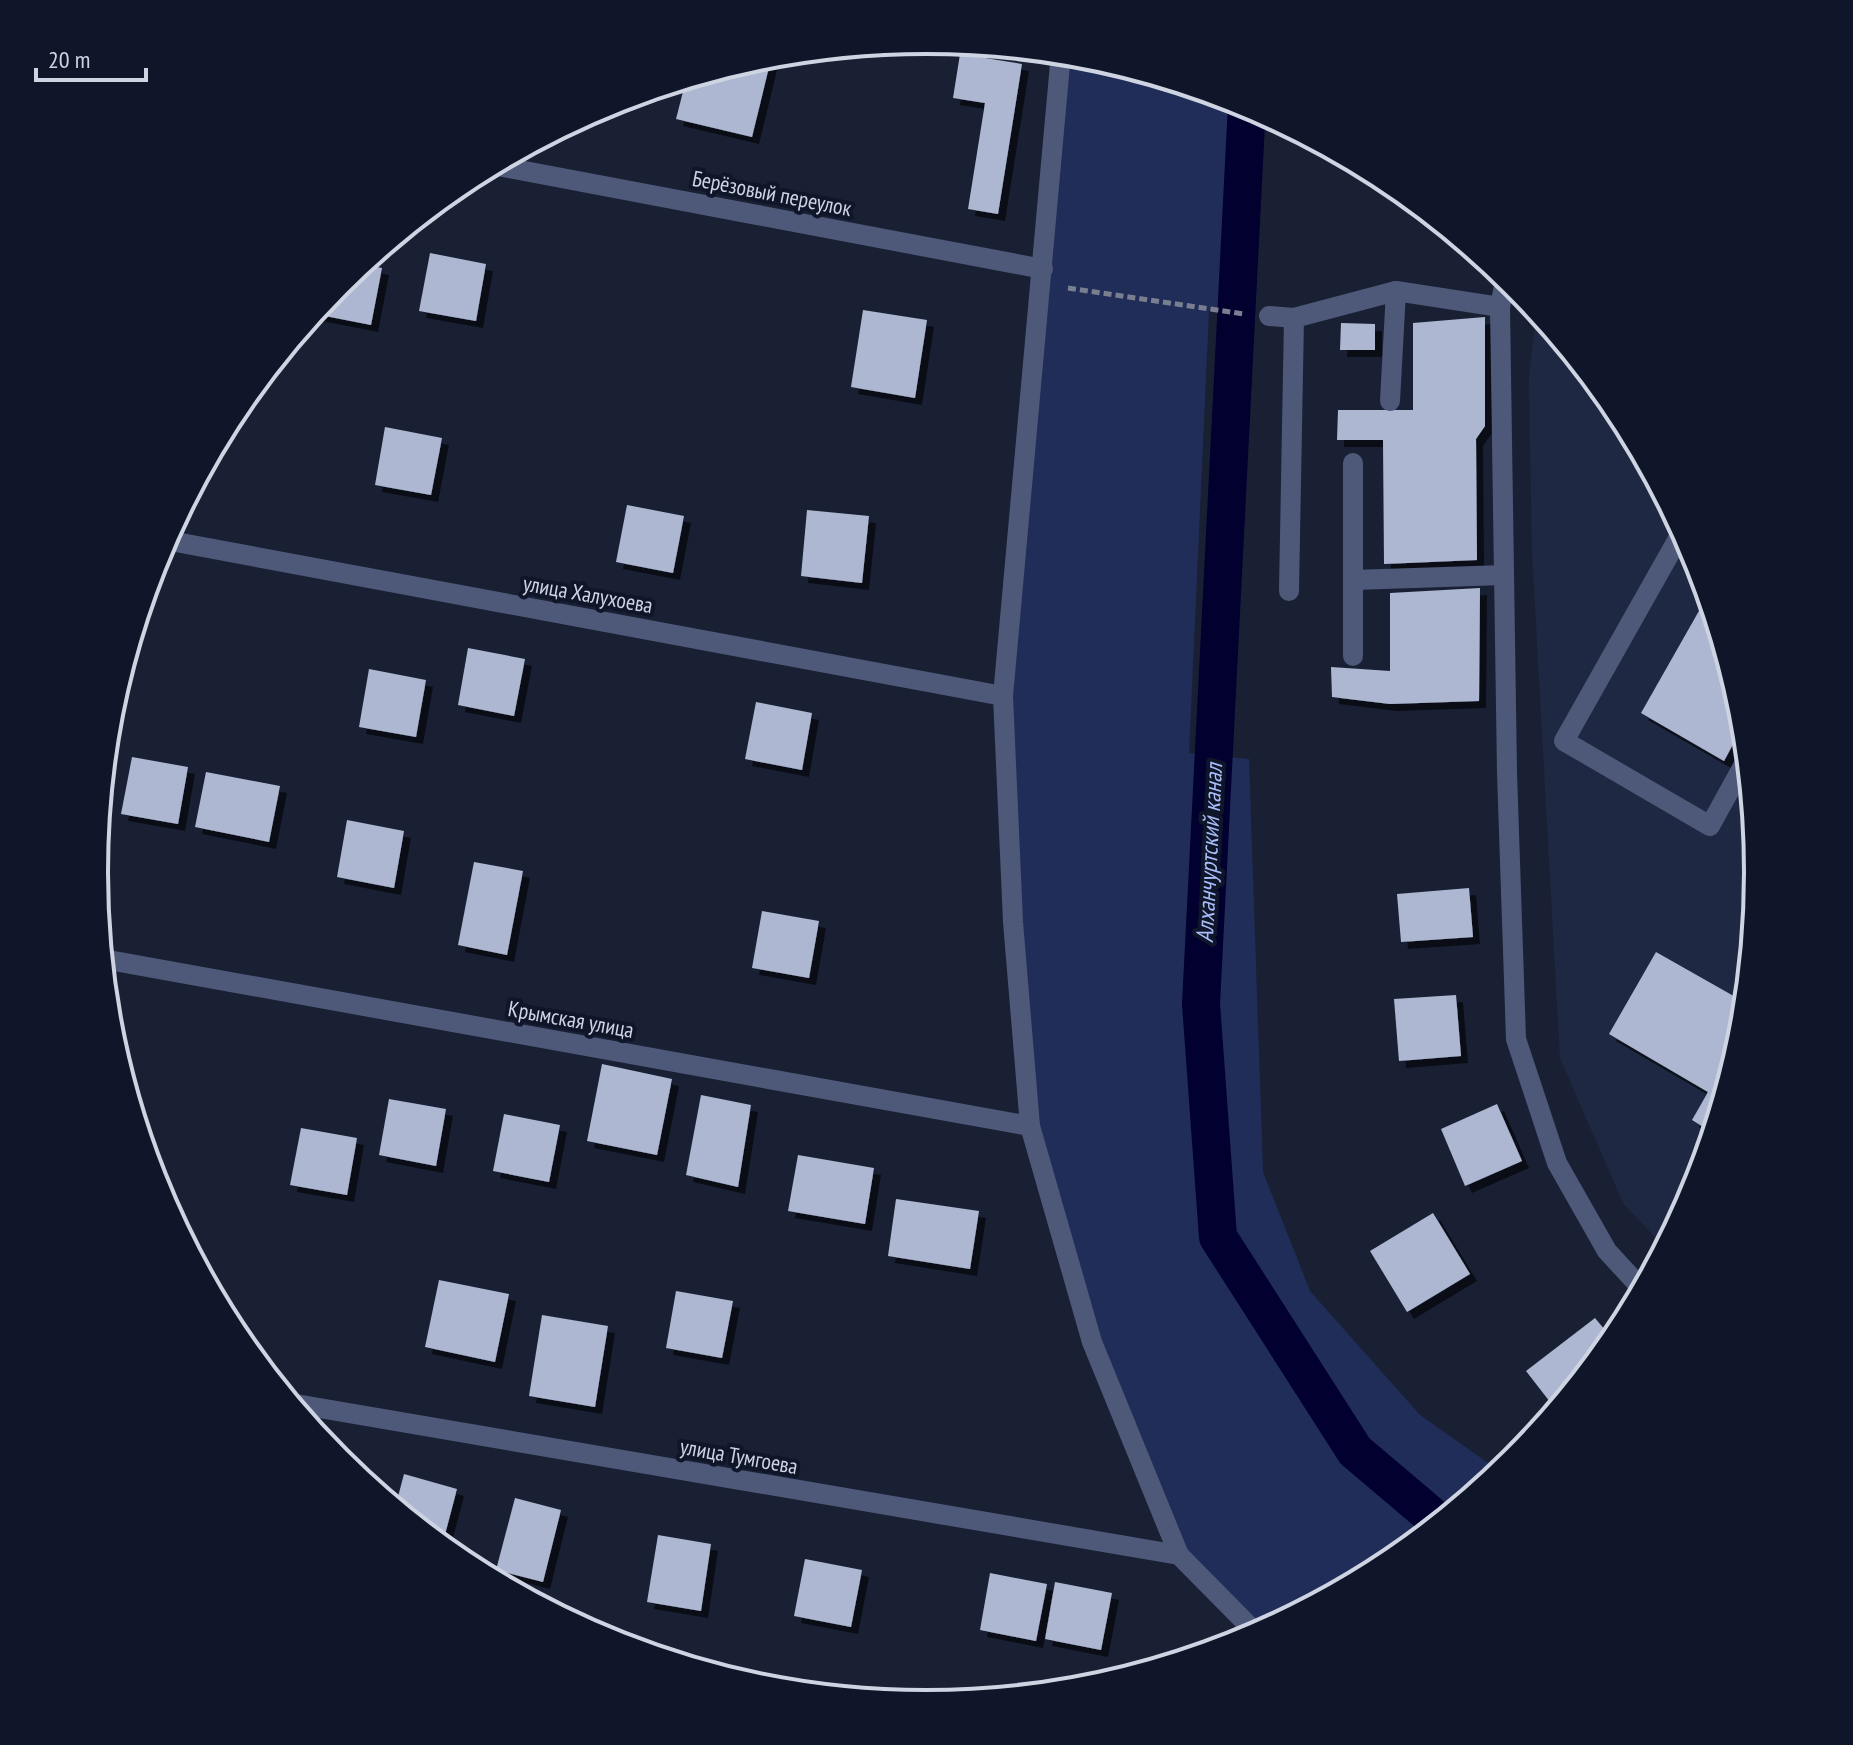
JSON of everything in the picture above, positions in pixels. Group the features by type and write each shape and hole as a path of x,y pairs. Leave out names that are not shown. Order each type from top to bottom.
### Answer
{"street":[{"path":"1060,66 1003,696 1013,922 1030,1126 1092,1342 1179,1555 1248,1625"},
{"name":"Берёзовый переулок","path":"510,168 1042,276"},
{"path":"1269,316 1294,318 1396,291 1500,307"},
{"path":"1390,401 1396,291"},
{"path":"1503,292 1500,307 1504,575 1516,1039 1557,1163 1607,1251 1635,1282"},
{"path":"1289,591 1294,318"},
{"path":"1353,463 1353,656"},
{"name":"улица Халухоева","path":"177,542 1003,696"},
{"path":"1676,543 1564,741 1710,826 1739,774"},
{"path":"1353,580 1504,575"},
{"name":"Крымская улица","path":"113,961 1030,1126"},
{"name":"улица Тумгоева","path":"306,1406 1179,1555"}],"path":[{"path":"1042,276 1209,310"}],"shaded area":[{"path":"1060,66 1138,82 1190,97 1246,119 1236,309 1209,310 1189,753 1249,759 1263,1172 1310,1291 1420,1415 1491,1465 1425,1522 1381,1553 1289,1607 1248,1625 1179,1555 1092,1342 1030,1126 1003,696"},
{"path":"1535,326 1576,374 1607,418 1661,510 1702,609 1729,713 1738,766 1745,872 1738,979 1729,1032 1702,1136 1658,1240 1623,1203 1560,1058 1532,551 1529,377"}],"building":[{"path":"960,55 1022,64 998,214 968,209 985,103 953,98"},
{"path":"768,70 752,137 676,119 683,91"},
{"path":"430,253 486,264 476,321 419,311"},
{"path":"377,267 382,268 371,325 327,316"},
{"path":"863,310 927,320 915,398 851,387"},
{"path":"1485,317 1485,426 1476,439 1477,560 1384,564 1383,440 1337,440 1338,410 1413,410 1413,323"},
{"path":"1341,323 1375,324 1375,350 1340,350"},
{"path":"385,427 442,438 431,495 375,485"},
{"path":"627,505 684,516 673,573 616,562"},
{"path":"807,510 869,516 862,583 801,576"},
{"path":"1480,588 1479,701 1390,704 1332,697 1331,667 1390,671 1390,593"},
{"path":"1701,607 1717,661 1734,742 1724,761 1641,713"},
{"path":"468,648 525,659 514,716 458,705"},
{"path":"369,669 426,680 416,737 359,727"},
{"path":"756,702 812,713 802,770 745,759"},
{"path":"132,757 188,767 178,824 121,814"},
{"path":"206,772 280,786 269,842 195,827"},
{"path":"347,820 404,831 394,888 337,877"},
{"path":"474,862 523,871 507,955 458,945"},
{"path":"1469,888 1473,937 1401,942 1397,894"},
{"path":"762,911 819,921 809,978 752,968"},
{"path":"1656,952 1735,997 1704,1128 1692,1120 1708,1092 1609,1034"},
{"path":"1456,995 1461,1056 1399,1061 1394,999"},
{"path":"602,1064 672,1079 657,1155 587,1141"},
{"path":"701,1095 751,1105 738,1187 686,1175"},
{"path":"389,1099 446,1109 436,1166 379,1155"},
{"path":"1497,1104 1522,1161 1465,1186 1441,1129"},
{"path":"504,1114 560,1125 549,1182 493,1171"},
{"path":"301,1128 357,1138 347,1195 290,1185"},
{"path":"798,1155 874,1168 865,1224 788,1211"},
{"path":"896,1199 979,1211 970,1269 888,1256"},
{"path":"1433,1213 1470,1274 1407,1312 1370,1251"},
{"path":"439,1280 509,1294 495,1362 425,1347"},
{"path":"676,1291 733,1301 722,1358 666,1348"},
{"path":"542,1315 608,1326 595,1407 529,1396"},
{"path":"1595,1318 1605,1330 1550,1402 1526,1371"},
{"path":"404,1474 457,1489 445,1534 428,1522 398,1497"},
{"path":"515,1498 561,1510 543,1582 496,1568"},
{"path":"658,1535 711,1544 701,1611 647,1602"},
{"path":"805,1559 862,1570 851,1627 794,1616"},
{"path":"990,1573 1047,1584 1036,1641 980,1630"},
{"path":"1055,1582 1112,1593 1101,1650 1045,1639"}],"waterway":[{"name":"Алханчуртский канал","path":"1246,119 1201,1004 1218,1237 1355,1451 1432,1516"}]}
